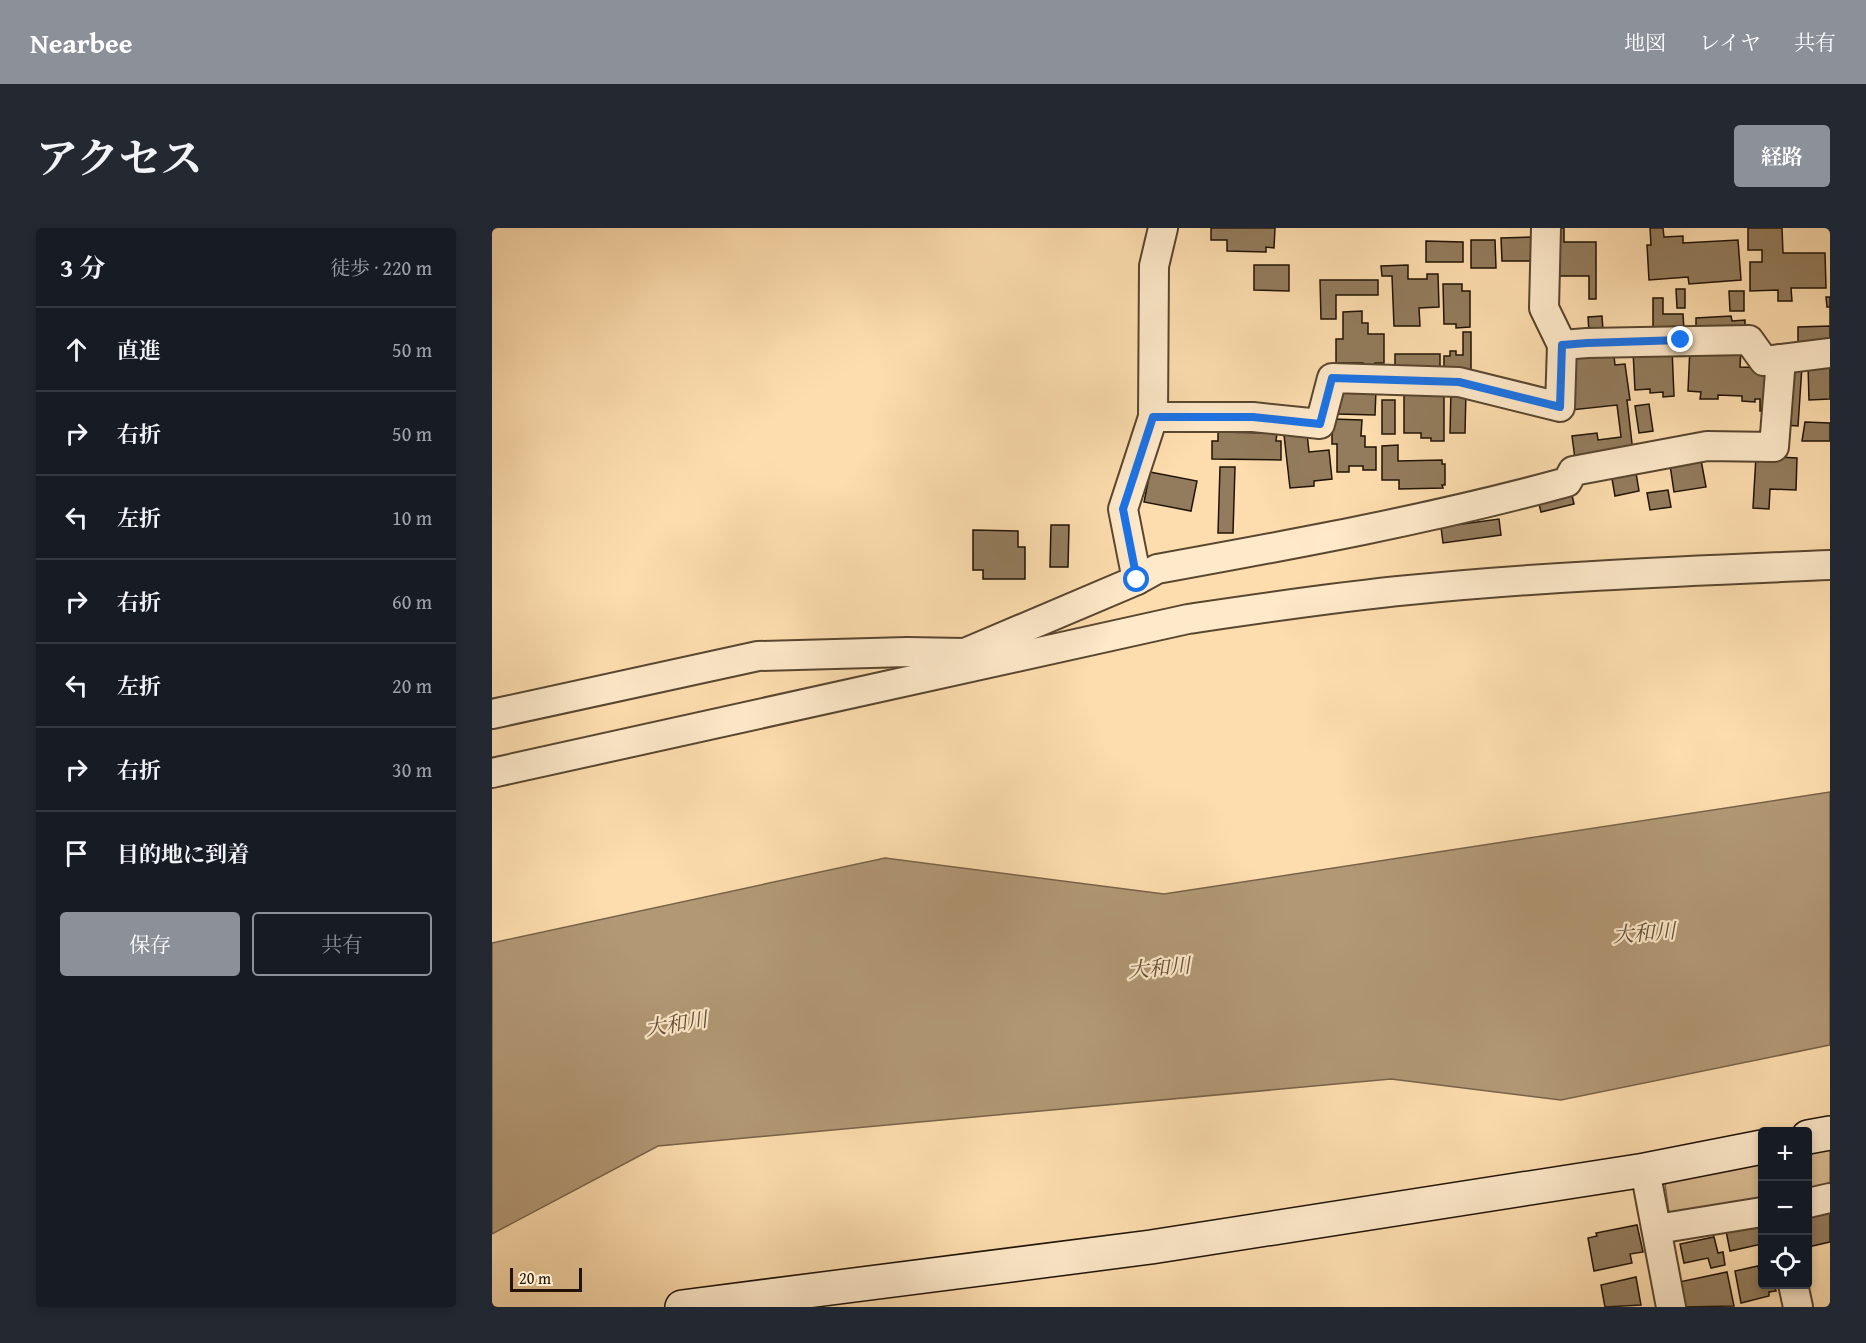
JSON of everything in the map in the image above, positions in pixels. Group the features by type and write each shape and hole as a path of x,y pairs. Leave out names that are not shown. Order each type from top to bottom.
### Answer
{"street":[{"path":"1137,580 1123,509 1153,417 1154,266 1163,228"},
{"path":"1153,417 1253,417 1320,424 1332,378 1459,382 1560,407 1562,345 1544,308 1546,228"},
{"path":"1562,345 1749,340 1764,361 1830,353"},
{"path":"492,714 758,656 907,652 967,661 1157,569 1348,535 1502,500 1567,482 1573,471 1707,446 1774,447 1781,359"},
{"path":"492,773 967,661 1188,619 1287,604 1455,586 1651,573 1830,565"},
{"path":"1812,1136 1830,1133"},
{"path":"682,1307 1151,1247 1646,1170 1758,1148"},
{"path":"1646,1170 1671,1307"},
{"path":"1812,1202 1830,1198"},
{"path":"1657,1229 1758,1213"},
{"path":"1794,1289 1798,1307"}],"shaded area":[{"path":"1830,1146 1830,1186 1812,1190 1812,1149"},
{"path":"1758,1161 1758,1201 1670,1219 1665,1185 1672,1178"}],"water":[{"name":"大和川","path":"1830,792 1830,1045 1561,1100 1391,1079 658,1146 492,1234 492,943 885,858 1164,894"}],"building":[{"path":"1211,228 1275,228 1274,248 1266,247 1266,252 1227,251 1227,240 1211,240"},
{"path":"1553,228 1564,228 1564,242 1596,242 1596,299 1589,299 1589,276 1553,276"},
{"path":"1650,228 1663,228 1664,237 1683,236 1683,243 1738,240 1741,280 1689,284 1688,277 1649,280 1647,245 1651,245"},
{"path":"1748,228 1782,228 1783,253 1825,253 1826,288 1791,288 1792,301 1778,301 1778,290 1750,291 1750,262 1762,262 1762,250 1748,250"},
{"path":"1536,237 1533,261 1502,261 1501,238"},
{"path":"1471,240 1495,240 1496,268 1471,268"},
{"path":"1426,241 1463,242 1463,262 1426,262"},
{"path":"1254,265 1289,265 1289,291 1254,290"},
{"path":"1408,265 1408,279 1427,279 1427,274 1438,274 1439,307 1419,308 1420,326 1394,326 1392,276 1382,276 1381,266"},
{"path":"1320,280 1378,280 1378,295 1336,295 1336,319 1321,319"},
{"path":"1443,284 1462,284 1462,291 1470,291 1470,327 1456,328 1456,324 1444,324"},
{"path":"1676,289 1685,289 1685,308 1677,308"},
{"path":"1729,291 1744,291 1744,311 1730,311"},
{"path":"1826,297 1830,297 1830,307 1827,307"},
{"path":"1653,298 1663,298 1663,314 1683,314 1684,330 1653,330"},
{"path":"1362,311 1362,323 1368,323 1368,334 1384,334 1384,363 1375,363 1375,368 1363,369 1363,363 1336,363 1336,339 1343,339 1343,312"},
{"path":"1602,316 1603,331 1589,332 1588,317"},
{"path":"1731,316 1732,321 1745,320 1745,330 1696,332 1696,318"},
{"path":"1830,326 1830,343 1798,343 1798,327"},
{"path":"1463,332 1471,332 1471,373 1444,373 1444,356 1450,356 1450,351 1456,351 1456,355 1463,355"},
{"path":"1690,347 1741,349 1740,367 1771,368 1769,411 1760,411 1760,399 1755,399 1755,402 1742,401 1742,396 1718,395 1718,399 1700,399 1701,392 1688,391"},
{"path":"1613,348 1615,365 1625,364 1633,452 1575,459 1572,436 1597,433 1598,440 1621,437 1617,405 1571,410 1564,354"},
{"path":"1672,349 1674,396 1663,397 1663,392 1650,393 1650,389 1635,390 1633,351"},
{"path":"1395,354 1440,354 1440,371 1395,371"},
{"path":"1830,364 1830,399 1809,400 1808,365"},
{"path":"1788,365 1802,366 1798,426 1784,425"},
{"path":"1337,389 1376,390 1375,415 1337,414"},
{"path":"1451,390 1466,391 1465,433 1450,433"},
{"path":"1404,395 1444,395 1444,441 1421,438 1421,433 1404,433"},
{"path":"1382,400 1395,400 1395,434 1382,434"},
{"path":"1649,404 1653,431 1639,433 1635,406"},
{"path":"1332,419 1362,420 1361,436 1365,436 1365,447 1376,447 1376,470 1363,470 1363,466 1349,466 1349,472 1337,472 1337,444 1332,444"},
{"path":"1805,422 1830,423 1830,441 1802,441"},
{"path":"1218,432 1277,433 1276,441 1281,441 1281,460 1212,459 1212,441 1218,441"},
{"path":"1307,433 1309,452 1329,450 1332,479 1314,481 1314,486 1290,488 1284,435"},
{"path":"1398,445 1398,461 1442,460 1442,464 1445,464 1443,488 1399,489 1399,480 1382,480 1382,446"},
{"path":"1756,456 1797,458 1796,490 1770,489 1769,509 1753,508"},
{"path":"1701,460 1706,487 1674,492 1670,465"},
{"path":"1220,467 1235,467 1233,533 1218,533"},
{"path":"1150,472 1197,481 1191,511 1144,502"},
{"path":"1611,473 1636,473 1639,491 1615,496"},
{"path":"1668,490 1671,507 1650,510 1647,493"},
{"path":"1571,491 1574,504 1541,512 1538,500"},
{"path":"1499,519 1501,535 1443,543 1441,527"},
{"path":"1051,525 1069,525 1068,567 1050,567"},
{"path":"973,530 1018,531 1018,547 1025,547 1025,579 983,579 983,570 973,570"},
{"path":"1812,1210 1830,1212 1830,1242 1812,1246"},
{"path":"1758,1224 1758,1245 1730,1251 1726,1231"},
{"path":"1637,1225 1643,1252 1630,1254 1632,1263 1594,1271 1588,1238 1597,1236 1596,1233"},
{"path":"1714,1237 1718,1253 1723,1252 1725,1265 1711,1268 1708,1258 1684,1263 1680,1244"},
{"path":"1758,1266 1758,1289 1775,1289 1776,1291 1769,1292 1769,1296 1741,1303 1735,1271"},
{"path":"1727,1272 1734,1306 1684,1307 1679,1282"},
{"path":"1636,1277 1641,1305 1605,1307 1601,1285"}],"route":[{"path":"1137,580 1123,509 1153,417 1253,417 1320,424 1332,378 1459,382 1560,407 1562,345 1681,340"}]}
